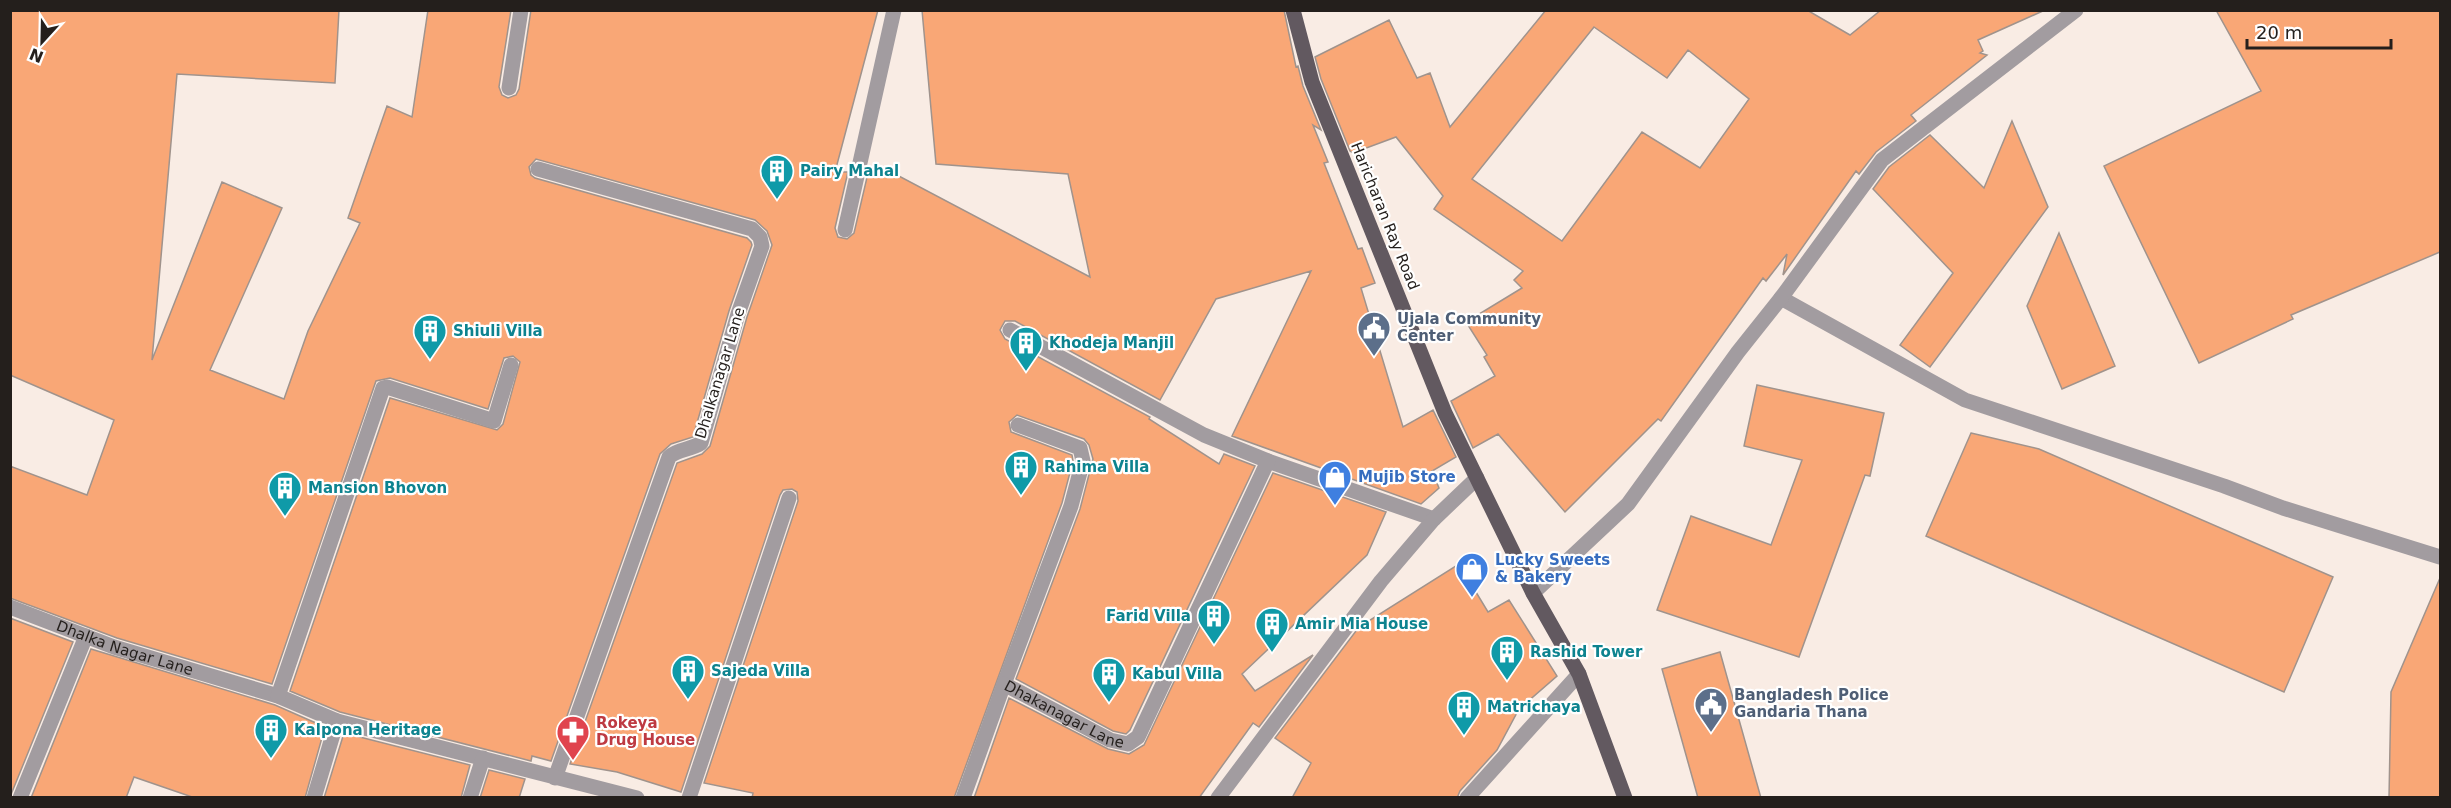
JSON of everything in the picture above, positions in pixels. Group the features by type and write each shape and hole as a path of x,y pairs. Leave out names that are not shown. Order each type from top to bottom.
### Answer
{"main road":[{"name":"Haricharan Ray Road","path":"1293,10 1316,93 1445,413 1533,592 1579,674 1625,798"}],"street":[{"path":"509,88 521,10"},
{"path":"845,230 894,10"},
{"path":"1533,592 1628,504 1882,160 2076,10"},
{"name":"Dhalkanagar Lane","path":"538,169 752,229 760,237 762,246 738,314 701,443 696,447 672,453 669,457 555,778"},
{"path":"1781,298 1965,400 2224,486 2283,508 2440,557"},
{"path":"1010,330 1204,435 1268,461 1434,519"},
{"path":"511,365 494,421 387,387 383,388 278,696 337,721 637,798"},
{"name":"Dhakanagar Lane","path":"1018,425 1080,448 1083,461 1071,506 1004,684 1110,740 1128,744 1138,737 1268,461"},
{"path":"1218,798 1381,581 1434,519 1477,478"},
{"path":"689,798 789,498"},
{"name":"Dhalka Nagar Lane","path":"10,607 114,647 278,696"},
{"path":"20,798 86,636"},
{"path":"1467,798 1579,674"},
{"path":"963,798 1004,684"},
{"path":"314,798 337,721"},
{"path":"470,798 483,759"}],"building":[{"path":"10,10 339,10 335,83 177,74 152,360 222,182 282,208 210,370 284,399 308,331 360,223 348,218 387,106 412,117 428,10 511,10 499,87 502,95 508,98 516,95 519,89 531,10 878,10 835,172 848,172 835,228 838,237 847,239 854,233 868,173 897,175 1090,277 1068,174 936,164 922,10 1284,10 1296,67 1298,66 1303,86 1321,130 1313,125 1328,162 1324,163 1358,249 1362,248 1375,283 1361,288 1403,427 1433,410 1456,457 1432,471 1439,488 1421,504 1232,436 1311,271 1216,299 1160,400 1015,321 1005,321 1000,330 1005,339 1150,417 1149,419 1219,464 1224,454 1255,466 1130,730 1126,734 1113,731 1016,679 1080,509 1093,459 1089,445 1084,439 1017,415 1009,422 1011,432 1072,455 1073,461 1062,503 954,798 752,798 753,793 704,783 798,501 797,492 792,489 783,490 780,495 681,792 617,772 570,764 677,463 702,454 710,446 747,317 772,245 767,231 755,220 536,159 529,167 531,175 535,178 747,238 751,242 752,245 729,311 693,437 671,444 660,454 551,761 532,756 531,761 340,712 290,691 390,398 497,430 503,424 520,362 513,356 504,358 488,409 390,378 376,381 272,684 117,638 10,598 10,466 87,495 114,420 10,375"},
{"path":"1546,10 1807,10 1850,35 1881,10 2045,10 1978,40 1983,51 1980,53 1987,55 1911,115 1916,121 1876,152 1859,174 1856,171 1783,275 1787,254 1766,281 1763,278 1661,421 1658,419 1565,512 1498,434 1473,448 1451,401 1495,376 1484,357 1487,355 1466,322 1522,288 1514,280 1523,271 1434,209 1443,196 1396,137 1353,153 1350,151 1321,79 1315,57 1389,20 1417,78 1430,73 1450,127","holes":["1594,27 1667,78 1688,50 1749,99 1700,168 1642,132 1562,241 1472,179"]},
{"path":"2216,10 2440,10 2440,252 2291,315 2293,319 2199,363 2104,166 2261,91"},
{"path":"2012,121 2048,207 1930,367 1900,345 1953,273 1873,189 1889,167 1930,135 1984,188"},
{"path":"2059,233 2115,366 2062,389 2027,306"},
{"path":"1757,385 1884,413 1870,476 1865,475 1799,657 1657,610 1691,516 1771,545 1802,460 1744,446"},
{"path":"1971,433 2039,449 2333,577 2284,692 1926,536"},
{"path":"1273,473 1386,512 1367,555 1242,674 1255,691 1313,655 1259,727 1253,723 1199,798 974,798 1009,698 1108,749 1129,754 1144,745"},
{"path":"1459,564 1488,612 1509,600 1557,676 1519,709 1497,750 1460,791 1457,798 1292,798 1311,763 1275,738 1359,627"},
{"path":"2440,578 2440,798 2389,798 2391,692"},
{"path":"10,618 73,642 10,797"},
{"path":"91,649 275,705 325,727 305,798 195,798 134,777 126,798 31,798"},
{"name":"Bangladesh Police Gandaria Thana","path":"1720,652 1761,798 1698,798 1662,669"},
{"path":"344,733 470,765 461,798 324,798"},
{"path":"489,770 525,779 519,798 480,798"}],"place":[{"name":"Pairy Mahal","path":"777,200"},
{"name":"Ujala Community Center","path":"1374,357"},
{"name":"Shiuli Villa","path":"430,360"},
{"name":"Khodeja Manjil","path":"1026,372"},
{"name":"Rahima Villa","path":"1021,496"},
{"name":"Mujib Store","path":"1335,506"},
{"name":"Mansion Bhovon","path":"285,517"},
{"name":"Lucky Sweets & Bakery","path":"1472,598"},
{"name":"Farid Villa","path":"1214,645"},
{"name":"Amir Mia House","path":"1272,653"},
{"name":"Rashid Tower","path":"1507,681"},
{"name":"Sajeda Villa","path":"688,700"},
{"name":"Kabul Villa","path":"1109,703"},
{"name":"Bangladesh Police Gandaria Thana","path":"1711,733"},
{"name":"Matrichaya","path":"1464,736"},
{"name":"Kalpona Heritage","path":"271,759"},
{"name":"Rokeya Drug House","path":"573,761"}]}
